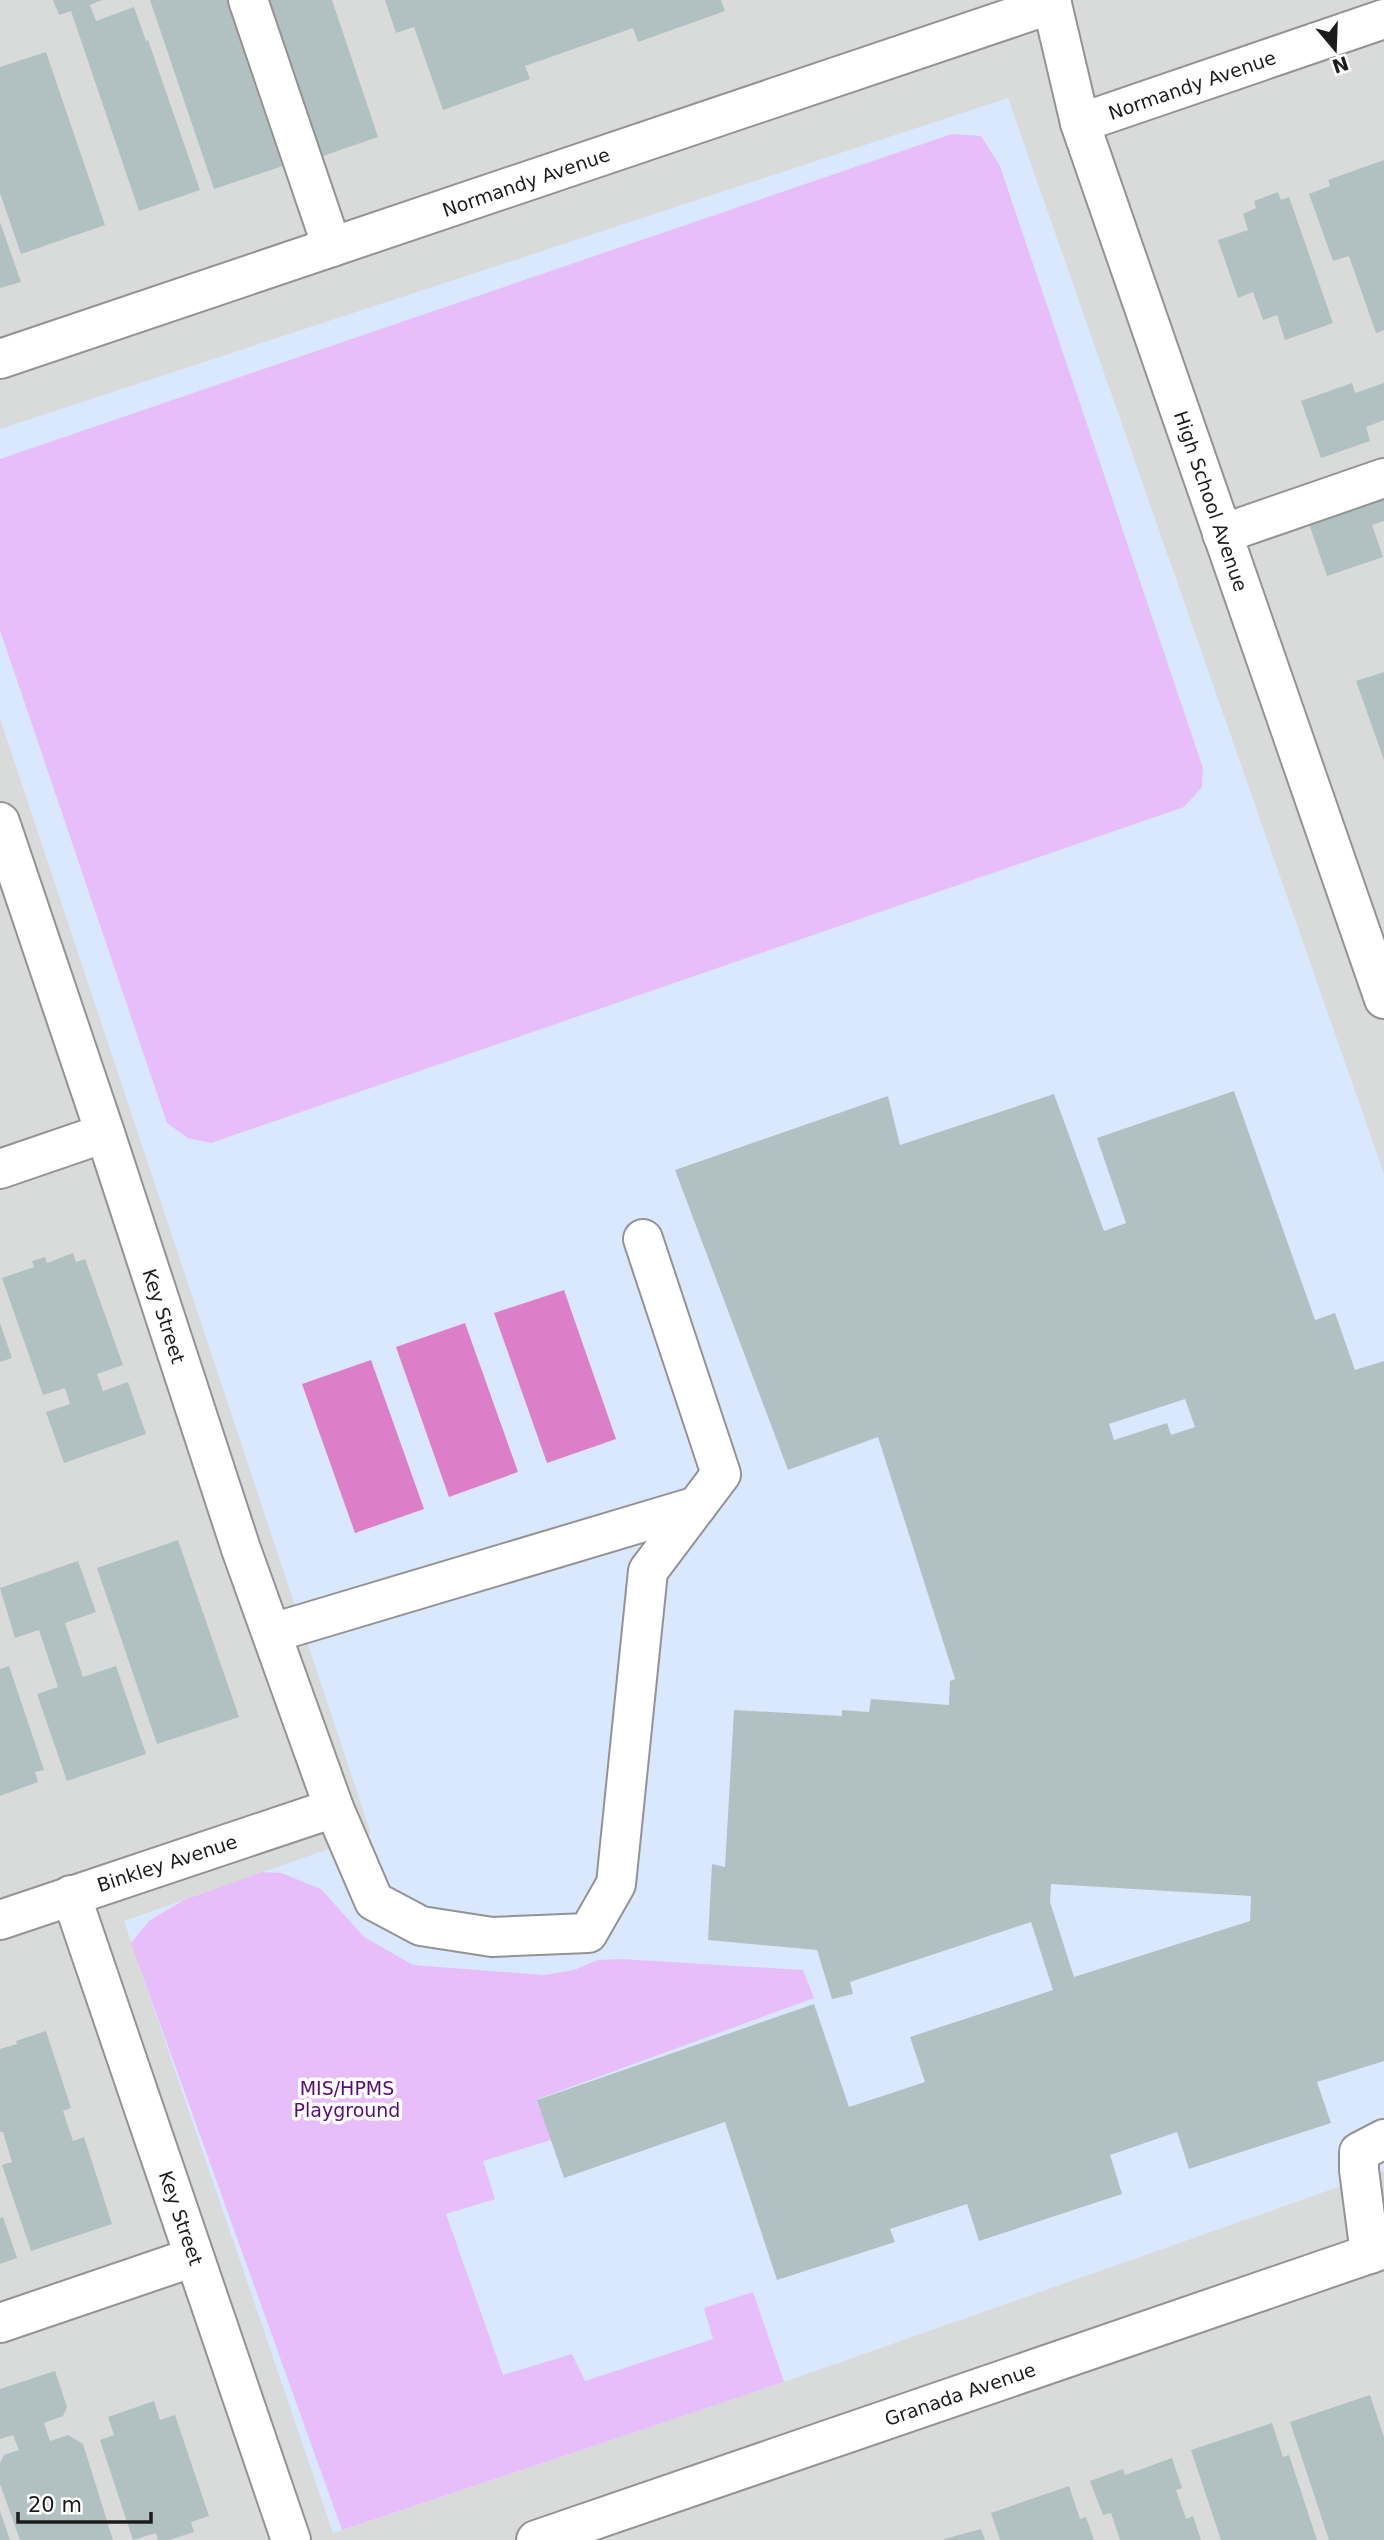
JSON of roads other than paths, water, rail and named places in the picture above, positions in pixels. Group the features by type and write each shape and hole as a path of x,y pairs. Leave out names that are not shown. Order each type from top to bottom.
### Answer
{"street":[{"path":"248,0 332,247"},
{"name":"Normandy Avenue","path":"0,359 1052,2"},
{"name":"High School Avenue","path":"1052,2 1080,123 1222,534 1373,932 1384,999"},
{"name":"Normandy Avenue","path":"1080,123 1384,19"},
{"path":"1222,534 1384,478"},
{"name":"Key Street","path":"0,822 106,1133 214,1468 334,1808 374,1901 421,1926 492,1937 588,1933 616,1884 648,1571 697,1506"},
{"path":"0,1170 106,1133"},
{"path":"272,1633 697,1506 721,1474 643,1239"},
{"name":"Binkley Avenue","path":"0,1920 334,1808"},
{"name":"Key Street","path":"71,1895 291,2540"},
{"path":"1377,2251 1359,2171 1359,2152 1384,2139"},
{"name":"Granada Avenue","path":"536,2540 1377,2251"},
{"path":"0,2323 194,2257"}],"park label":[{"name":"MIS/HPMS Playground","path":"347,2099"}]}
